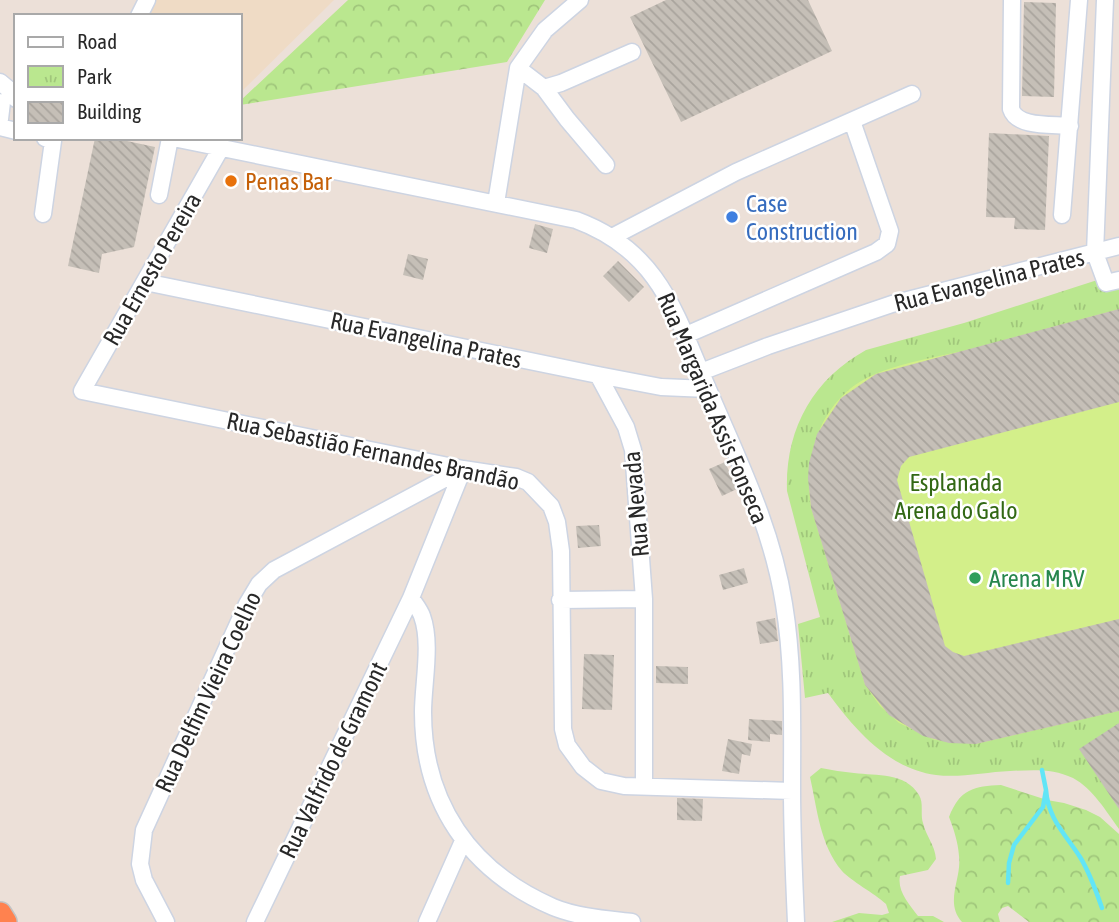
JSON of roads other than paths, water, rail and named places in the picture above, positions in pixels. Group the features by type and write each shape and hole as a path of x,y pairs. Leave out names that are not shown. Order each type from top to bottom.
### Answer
{"highway":[{"path":"0,914 5,922"}],"street":[{"path":"496,203 518,68 545,30 580,0"},
{"path":"1012,0 1010,109 1013,116 1020,121 1070,126"},
{"path":"1062,215 1079,0"},
{"path":"1105,0 1095,253 1106,283 1119,280"},
{"path":"544,88 632,52"},
{"path":"518,68 544,88 606,165"},
{"path":"0,82 12,92 0,119"},
{"path":"612,237 736,172 912,94"},
{"path":"686,335 876,252 887,244 890,231 852,121"},
{"path":"43,214 50,140"},
{"path":"159,195 172,140"},
{"name":"Rua Margarida Assis Fonseca","path":"182,140 576,220 612,237 637,257 657,281 686,335 759,505 784,601 793,690 792,791 796,922"},
{"name":"Rua Ernesto Pereira","path":"82,391 221,148"},
{"name":"Rua Evangelina Prates","path":"701,372 892,304 1119,246"},
{"name":"Rua Evangelina Prates","path":"145,282 661,387 708,389"},
{"name":"Rua Nevada","path":"598,375 626,427 633,450 644,599 644,786"},
{"name":"Rua Sebastião Fernandes Brandão","path":"82,391 463,469 516,477 528,482 551,506 557,522 561,551 561,715 567,745 574,757 593,776 612,785 792,791"},
{"name":"Rua Valfrido de Gramont","path":"255,922 411,598 463,469"},
{"name":"Rua Delfim Vieira Coelho","path":"166,922 144,880 140,864 144,830 221,659 259,584 274,570 463,469"},
{"path":"411,598 422,616 426,635 423,713 432,782 447,817 463,841 492,870 522,891 556,908 596,920 632,922"},
{"path":"560,600 644,599"},
{"path":"426,922 463,841"}],"waterway":[{"path":"1008,883 1009,863 1014,845 1043,807 1046,790 1042,770"},
{"path":"1046,790 1050,810 1084,863 1102,908"}],"place":[{"name":"Penas Bar","path":"231,181"},
{"name":"Case Construction","path":"732,217"},
{"name":"Arena MRV","path":"975,578"}],"park label":[{"name":"Esplanada Arena do Galo","path":"956,496"}]}
